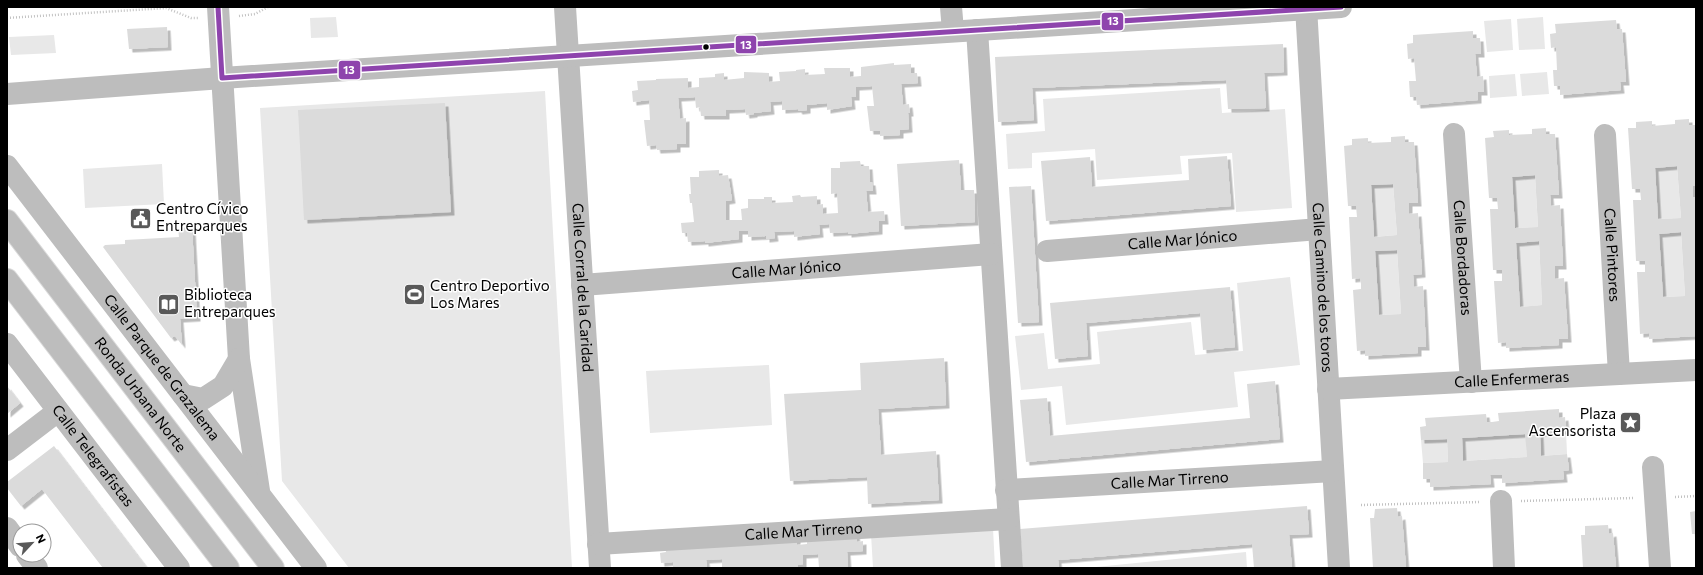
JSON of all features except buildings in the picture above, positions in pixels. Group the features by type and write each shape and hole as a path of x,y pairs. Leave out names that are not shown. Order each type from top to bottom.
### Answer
{"street":[{"name":"Calle Corral de la Caridad","path":"565,7 600,568"},
{"path":"951,7 953,32"},
{"path":"7,94 222,78 953,32 1178,12 1341,7"},
{"name":"Calle Camino de los toros","path":"1306,8 1339,568"},
{"path":"218,12 239,359 259,492"},
{"path":"977,30 1012,568"},
{"name":"Calle Bordadoras","path":"1454,134 1471,382"},
{"name":"Calle Pintores","path":"1605,135 1619,374"},
{"name":"Calle Parque de Grazalema","path":"7,166 316,568"},
{"name":"Ronda Urbana Norte","path":"7,221 273,568"},
{"name":"Calle Mar Jónico","path":"1047,251 1319,229"},
{"name":"Calle Mar Jónico","path":"582,285 991,254"},
{"path":"7,280 228,568"},
{"name":"Calle Telegrafistas","path":"7,344 180,568"},
{"path":"183,395 203,399 223,386 239,359"},
{"name":"Calle Enfermeras","path":"1328,389 1696,370"},
{"path":"7,450 58,411"},
{"path":"1653,467 1660,568"},
{"name":"Calle Mar Tirreno","path":"1006,490 1333,470"},
{"path":"1501,501 1504,568"},
{"name":"Calle Mar Tirreno","path":"598,544 1008,519"}],"path":[{"path":"7,18 166,8 191,18 218,12 254,14 268,7"},
{"path":"1361,505 1696,496"}],"shaded area":[{"path":"336,17 338,37 311,38 310,18"},
{"path":"1543,17 1545,49 1519,50 1517,19"},
{"path":"1511,19 1513,50 1487,52 1484,21"},
{"path":"54,35 56,53 11,55 9,37"},
{"path":"1547,72 1549,94 1522,96 1520,74"},
{"path":"1515,74 1517,96 1490,98 1489,76"},
{"path":"1220,88 1222,113 1285,109 1292,208 1236,212 1232,153 1180,156 1182,174 1097,180 1095,149 1032,153 1032,168 1008,169 1006,134 1045,131 1043,99"},
{"name":"Centro Deportivo Los Mares","path":"545,91 572,568 349,568 282,481 260,108"},
{"path":"162,164 164,204 85,208 83,169"},
{"path":"1677,166 1681,218 1658,219 1655,168"},
{"path":"1535,175 1538,227 1515,228 1512,177"},
{"path":"1393,184 1397,235 1374,237 1371,185"},
{"path":"1681,232 1685,296 1663,297 1659,234"},
{"path":"1539,241 1542,305 1520,307 1516,243"},
{"path":"1397,250 1401,314 1379,315 1375,251"},
{"path":"1290,277 1300,365 1234,372 1238,407 1066,425 1062,386 1021,390 1015,336 1044,333 1048,369 1100,364 1097,332 1191,322 1195,355 1243,351 1237,283"},
{"path":"769,365 772,425 650,433 646,371"},
{"path":"1566,431 1567,454 1541,456 1540,433"},
{"path":"1526,434 1527,457 1463,461 1462,438"},
{"path":"1447,439 1448,462 1423,463 1421,440"},
{"path":"993,528 995,568 873,568 871,534"},
{"path":"1246,552 1247,568 1086,568"}],"transit line":[{"name":"13","path":"218,7 222,78 1341,7"}],"place":[{"name":"Centro Cívico Entreparques","path":"140,218"},
{"name":"Centro Deportivo Los Mares","path":"414,295"},
{"name":"Biblioteca Entreparques","path":"168,304"},
{"name":"Plaza Ascensorista","path":"1631,423"}]}
